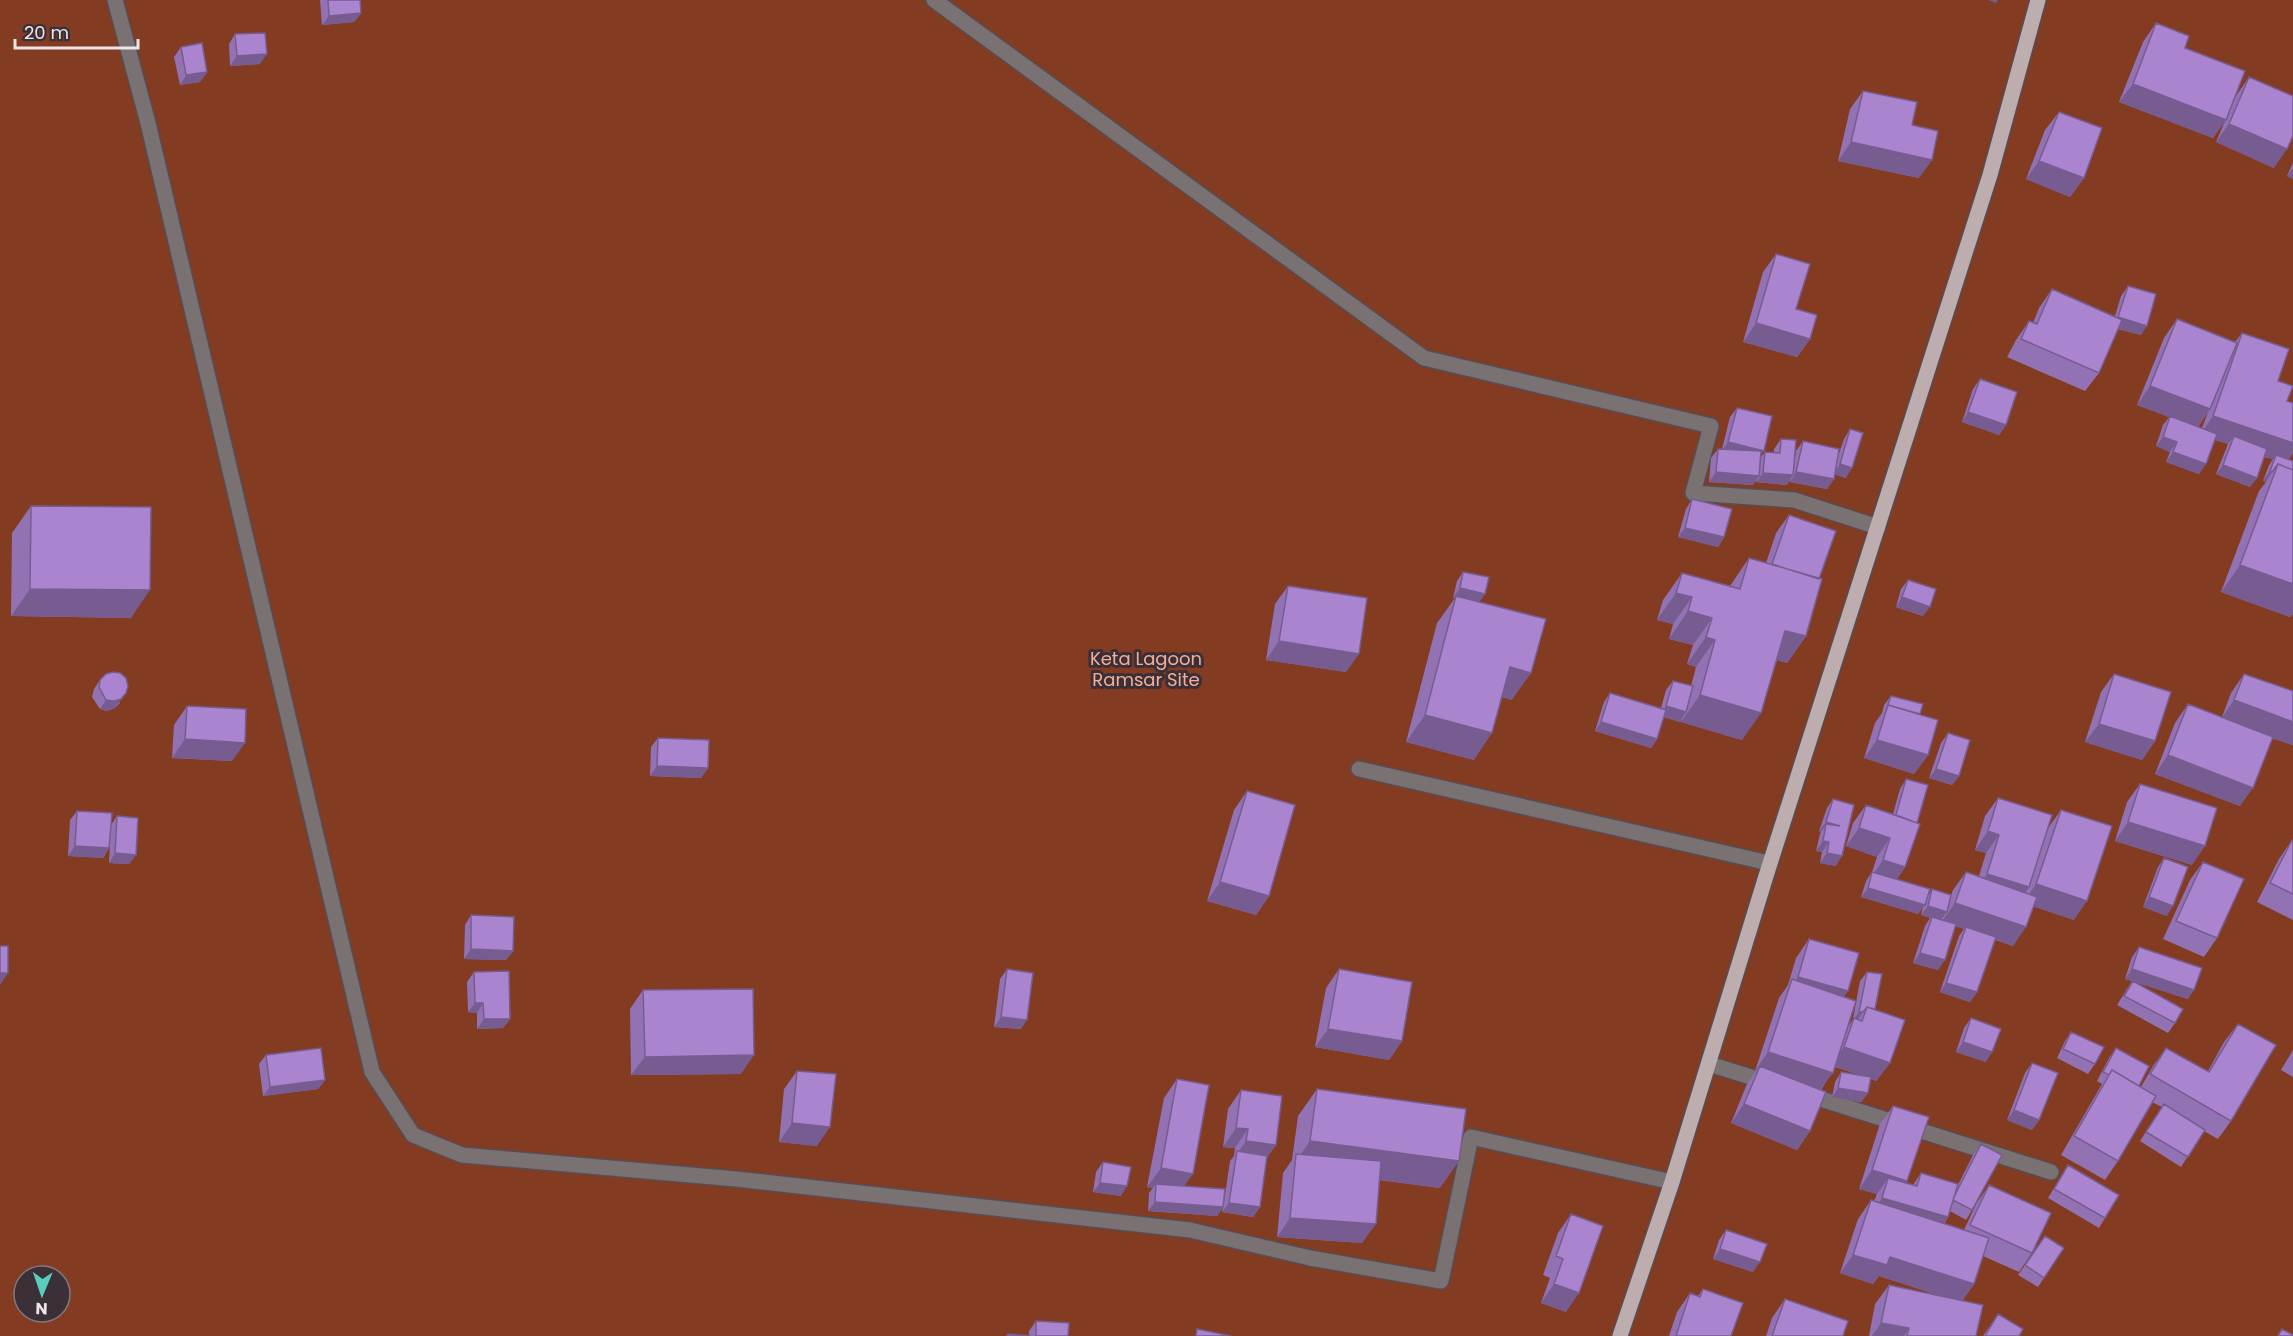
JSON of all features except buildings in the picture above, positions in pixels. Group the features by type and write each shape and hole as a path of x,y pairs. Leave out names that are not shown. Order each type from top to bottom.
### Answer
{"main road":[{"path":"1620,1336 1672,1182 1769,864 1990,176 2038,0"}],"street":[{"path":"115,0 148,123 372,1072 413,1135 462,1155 736,1179 1190,1230 1310,1258 1441,1281 1471,1137 1672,1182"},
{"path":"934,0 1424,358 1711,426 1693,493 1794,500 1878,527"},
{"path":"1359,769 1769,864"},
{"path":"1708,1064 2051,1172"}],"green space":[{"name":"Keta Lagoon Ramsar Site","path":"0,0 2293,0 2293,1336 0,1336"}]}
